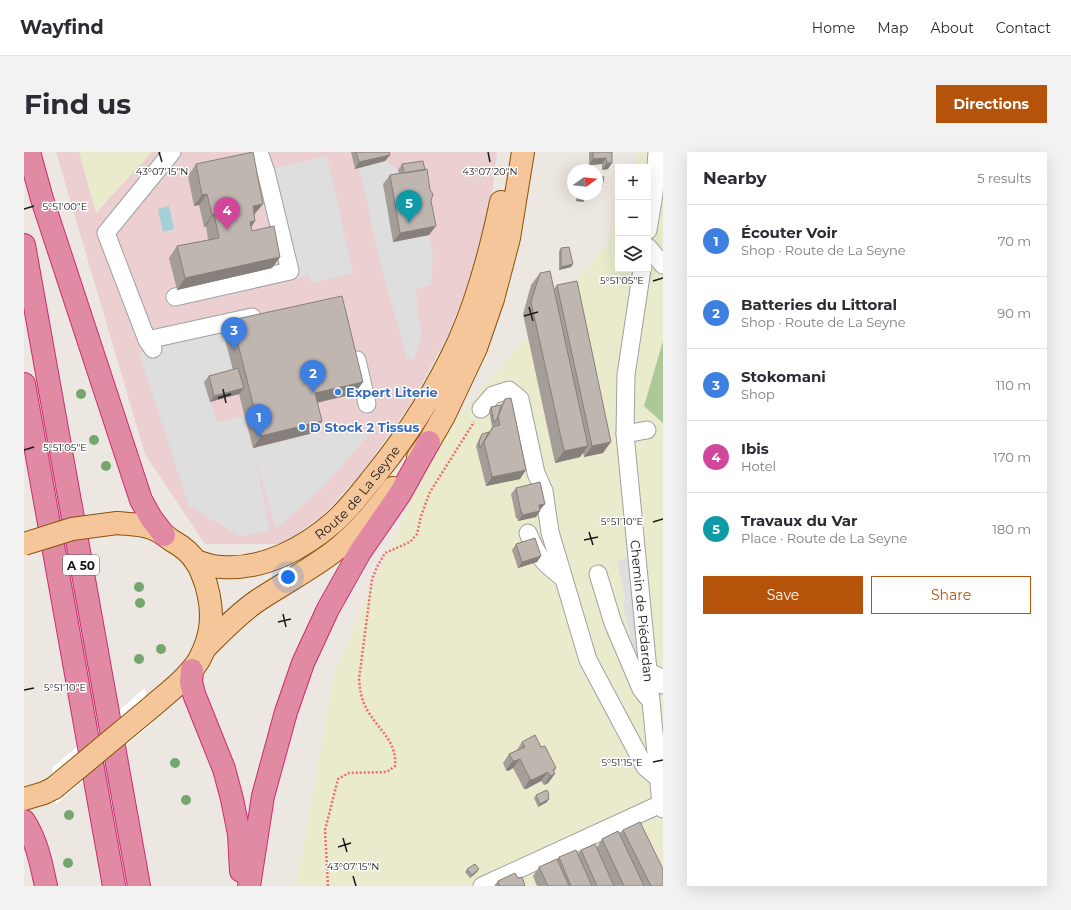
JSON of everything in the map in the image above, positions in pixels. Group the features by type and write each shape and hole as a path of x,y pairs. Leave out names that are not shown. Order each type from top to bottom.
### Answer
{"highway":[{"path":"29,152 44,206 141,500 151,518 164,535"},
{"name":"A 50","path":"24,245 139,886"},
{"name":"A 50","path":"24,384 114,886"},
{"path":"249,886 263,796 286,712 303,663 328,609 360,552 400,494 429,442"},
{"path":"192,670 191,682 194,694 224,769 232,799 239,834 242,863 241,886"},
{"path":"24,821 32,833 37,846 46,886"}],"main road":[{"name":"Route de La Seyne","path":"196,561 221,567 236,568 265,562 301,546 317,536 335,521 356,500 383,466 411,428 432,393 459,341 476,298 491,248 504,188 509,152"},
{"path":"205,648 221,632 257,602 307,572 338,549 374,512 429,442 444,416 476,348 493,298 509,238 523,152"},
{"path":"24,544 72,529 117,523 146,526 164,535 180,546 196,561 209,596 212,613 211,629 205,648 192,670 149,709 54,788 44,793 24,799"}],"street":[{"path":"172,152 106,233 151,345 264,315"},
{"path":"175,297 290,271 266,172 259,152"},
{"path":"651,217 659,181 657,152"},
{"path":"651,251 663,265"},
{"name":"Chemin de Piédardan","path":"642,272 626,375 625,434 650,702 662,805"},
{"path":"353,343 367,404"},
{"path":"481,409 493,395 509,390 520,399 536,473 544,491 550,532 588,660 645,767 658,778"},
{"path":"625,434 647,430"},
{"path":"528,533 536,552 546,565 563,578"},
{"path":"598,574 613,623 641,689 650,702"},
{"path":"647,671 660,677 663,685"},
{"path":"482,886 662,805"}],"path":[{"path":"328,886 325,830 338,779 349,773 387,772 395,766 396,756 389,739 368,713 361,696 359,680 372,579 385,553 410,542 417,534 421,516 430,492 481,409"}],"shaded area":[{"path":"56,152 497,152 486,241 448,335 414,399 364,470 325,513 283,544 205,544 145,454"},
{"path":"327,156 353,273 311,283 309,275 297,278 272,169"},
{"path":"385,161 398,170 400,182 393,242 429,235 433,255 431,285 416,289 422,335 414,360 407,358 382,270 359,167"},
{"path":"223,332 234,374 204,382 217,422 244,416 253,448 313,433 371,432 324,486 276,529 255,456 270,531 240,536 189,506 139,353"},
{"path":"632,553 645,675 635,655 623,606 625,597 617,562"}],"green space":[{"path":"79,152 152,152 96,213"},
{"path":"639,152 663,152 663,886 296,886 335,671 437,441 609,241 615,222 615,272 651,272 651,164 635,164"},
{"path":"663,341 663,423 644,406"}],"water":[{"path":"169,206 174,229 163,232 158,209"}],"pier":[{"path":"145,688 152,724 56,804 52,768"}],"building":[{"path":"253,152 263,204 253,206 255,221 250,222 252,231 274,226 280,257 185,278 177,246 219,238 214,214 212,215 207,194 202,195 196,164"},
{"path":"356,152 389,152 390,155 359,162"},
{"path":"593,152 612,152 612,163 607,163 606,158 593,159"},
{"path":"423,161 425,170 404,173 402,164"},
{"path":"427,169 430,190 433,194 431,201 436,226 400,233 390,175"},
{"path":"569,247 573,264 561,267 561,248"},
{"path":"550,271 588,446 564,451 531,302 540,273"},
{"path":"577,281 611,442 592,446 557,285"},
{"path":"342,296 363,382 315,393 322,421 261,436 232,320"},
{"path":"238,368 244,388 214,396 209,376"},
{"path":"511,398 526,470 492,477 484,442 493,427 500,425 498,417 505,399"},
{"path":"501,405 498,417 494,423 491,407"},
{"path":"489,432 480,448 479,442 482,434"},
{"path":"540,482 545,504 539,505 540,511 522,515 516,488"},
{"path":"535,538 541,556 522,562 516,544"},
{"path":"535,735 541,747 545,746 556,768 553,770 555,774 550,776 548,772 532,780 530,779 520,759 513,761 509,754 525,747 522,742"},
{"path":"547,790 549,799 540,804 536,795"},
{"path":"640,822 663,869 663,886 651,886 623,830"},
{"path":"618,831 644,886 624,886 602,839"},
{"path":"595,844 614,886 597,886 581,850"},
{"path":"576,850 592,886 571,886 559,857"},
{"path":"557,859 569,886 548,886 539,867"},
{"path":"475,864 479,869 472,875 467,869"},
{"path":"515,873 518,878 522,877 525,886 499,886 498,881"}],"place":[{"name":"Travaux du Var","path":"409,223"},
{"name":"Ibis","path":"227,230"},
{"name":"Stokomani","path":"234,350"},
{"name":"Expert Literie","path":"338,392"},
{"name":"Batteries du Littoral","path":"313,393"},
{"name":"D Stock 2 Tissus","path":"302,427"},
{"name":"Écouter Voir","path":"259,437"}]}
